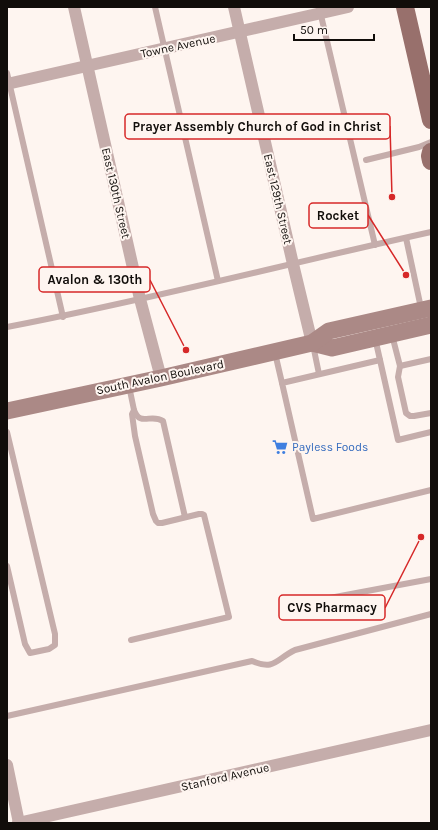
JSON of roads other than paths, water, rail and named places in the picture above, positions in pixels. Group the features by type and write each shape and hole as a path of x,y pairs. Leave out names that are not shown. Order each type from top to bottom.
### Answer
{"main road":[{"path":"405,7 431,120"},
{"path":"431,152 431,161"},
{"name":"South Avalon Boulevard","path":"7,411 161,378 312,343 329,331 426,309"},
{"name":"South Avalon Boulevard","path":"312,343 332,348 431,325"}],"street":[{"name":"East 130th Street","path":"74,7 140,299 161,378"},
{"name":"East 129th Street","path":"234,7 312,343"},
{"name":"Towne Avenue","path":"8,80 87,66 165,49 239,32 320,10 348,7"},
{"name":"Stanford Avenue","path":"19,823 431,730"},
{"path":"7,765 19,823"}],"lane":[{"path":"155,7 218,281"},
{"path":"320,10 375,245"},
{"path":"8,80 63,316"},
{"path":"366,160 419,147 431,142"},
{"path":"7,327 140,299 431,232"},
{"path":"406,238 426,309"},
{"path":"392,334 400,366 398,377 406,413 410,416 431,413"},
{"path":"375,337 398,440 431,432"},
{"path":"312,343 320,374"},
{"path":"275,352 313,519 431,490"},
{"path":"400,366 431,359"},
{"path":"282,383 380,360"},
{"path":"129,384 134,413 135,436 153,514 156,521 158,523 162,523 185,517 202,514 204,515 229,617 131,640"},
{"path":"134,413 140,419 144,420 153,418 163,421 185,517"},
{"path":"7,432 55,634 54,645 49,649 30,653 25,644 7,566"},
{"path":"319,600 431,579"},
{"path":"7,716 252,660 260,664 267,665 276,663 295,650 431,614"}],"place":[{"name":"Prayer Assembly Church of God in Christ","path":"392,197"},
{"name":"Rocket","path":"406,275"},
{"name":"Avalon & 130th","path":"186,350"},
{"name":"Payless Foods","path":"280,447"},
{"name":"CVS Pharmacy","path":"421,537"}]}
